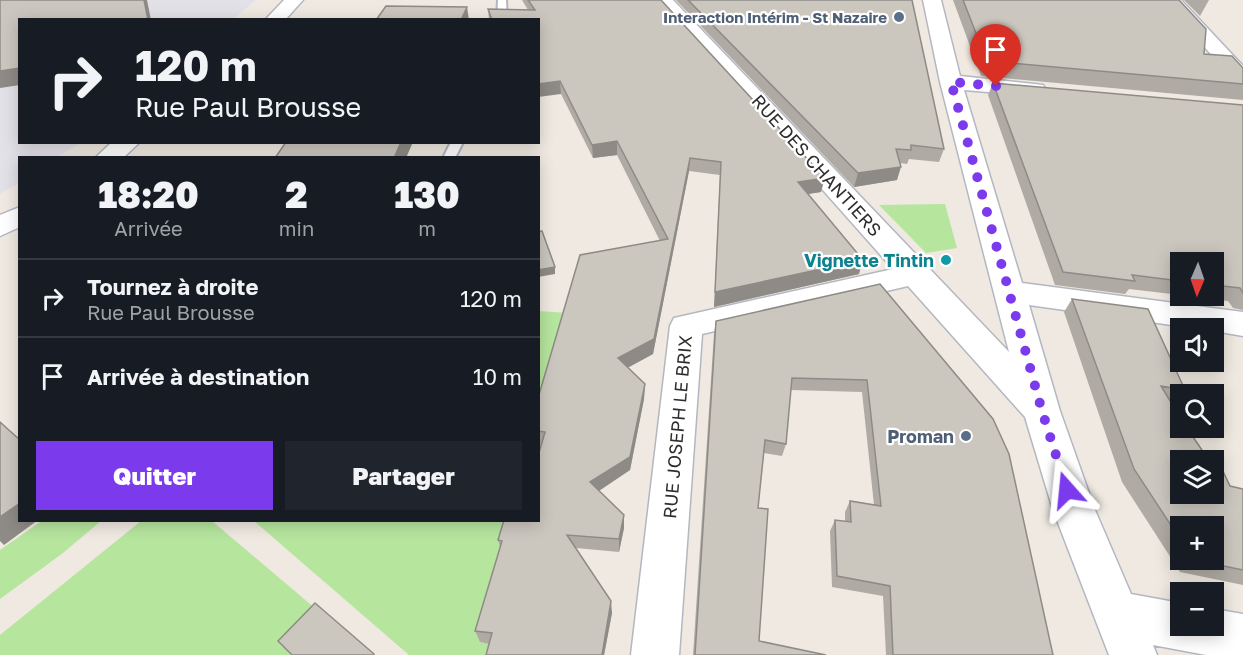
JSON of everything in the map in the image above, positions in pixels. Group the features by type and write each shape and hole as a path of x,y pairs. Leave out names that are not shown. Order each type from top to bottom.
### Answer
{"street":[{"path":"276,18 294,0"},
{"name":"RUE DES CHANTIERS","path":"663,0 1042,411"},
{"path":"932,0 951,82 1042,411 1074,510 1125,635 1243,638"},
{"path":"1171,0 1243,78"},
{"path":"951,82 1056,92"},
{"path":"110,156 126,144"},
{"path":"0,227 18,216"},
{"name":"RUE JOSEPH LE BRIX","path":"655,655 686,326 916,274"},
{"path":"1009,292 1243,324"}],"lane":[{"path":"502,0 502,18"}],"shaded area":[{"path":"0,0 256,0 234,18 18,18 18,144 78,144 59,156 18,156 18,184 0,194"}],"green space":[{"path":"945,204 957,248 926,253 879,205"},
{"path":"540,311 568,313 540,414"},
{"path":"40,522 100,522 63,553 0,599 0,550"},
{"path":"140,522 213,522 323,615 288,652 291,655 0,655 0,635"},
{"path":"255,522 511,522 480,642 496,645 493,655 409,655"}],"building":[{"path":"0,0 144,0 148,18 18,18 18,68 0,71"},
{"path":"528,0 661,0 825,178 798,182 863,260 715,292 721,162 690,158 654,339 618,358 645,384 630,457 590,482 624,515 619,539 567,535 611,601 602,655 486,655 492,633 475,631 502,541 498,540 503,522 540,522 540,449 545,432 540,431 540,391 580,255 668,239 617,141 592,145 560,81 540,84 540,18 491,18 488,9 535,10"},
{"path":"688,0 912,0 944,149 911,145 911,150 896,149 901,167 858,173"},
{"path":"963,0 1179,0 1206,29 1204,54 1232,56 1243,68 1243,84 987,61"},
{"path":"386,6 467,7 462,18 377,18"},
{"path":"993,83 1243,105 1243,293 1240,288 1224,286 1224,252 1170,252 1170,280 1132,275 1135,281 1063,272"},
{"path":"285,144 400,144 395,156 276,156"},
{"path":"542,231 555,267 540,270 540,232"},
{"path":"880,284 993,419 1009,454 1053,655 893,655 890,586 837,576 835,520 851,522 850,501 881,506 867,380 792,378 786,444 765,440 758,508 768,509 759,641 826,655 695,655 716,321"},
{"path":"1072,299 1148,309 1170,357 1170,372 1177,372 1182,384 1170,384 1170,388 1161,386 1170,401 1170,438 1194,438 1202,450 1170,450 1170,504 1224,504 1224,474 1230,486 1243,489 1243,570 1224,566 1224,516 1170,516 1170,524 1134,469"},
{"path":"0,422 18,438 18,504 0,517"},
{"path":"315,603 374,654 292,655 278,641"}],"place":[{"name":"Interaction Intérim - St Nazaire","path":"899,17"},
{"name":"Vignette Tintin","path":"946,260"},
{"name":"Proman","path":"966,436"}],"route":[{"path":"996,86 951,82 1042,411 1067,490"}]}
